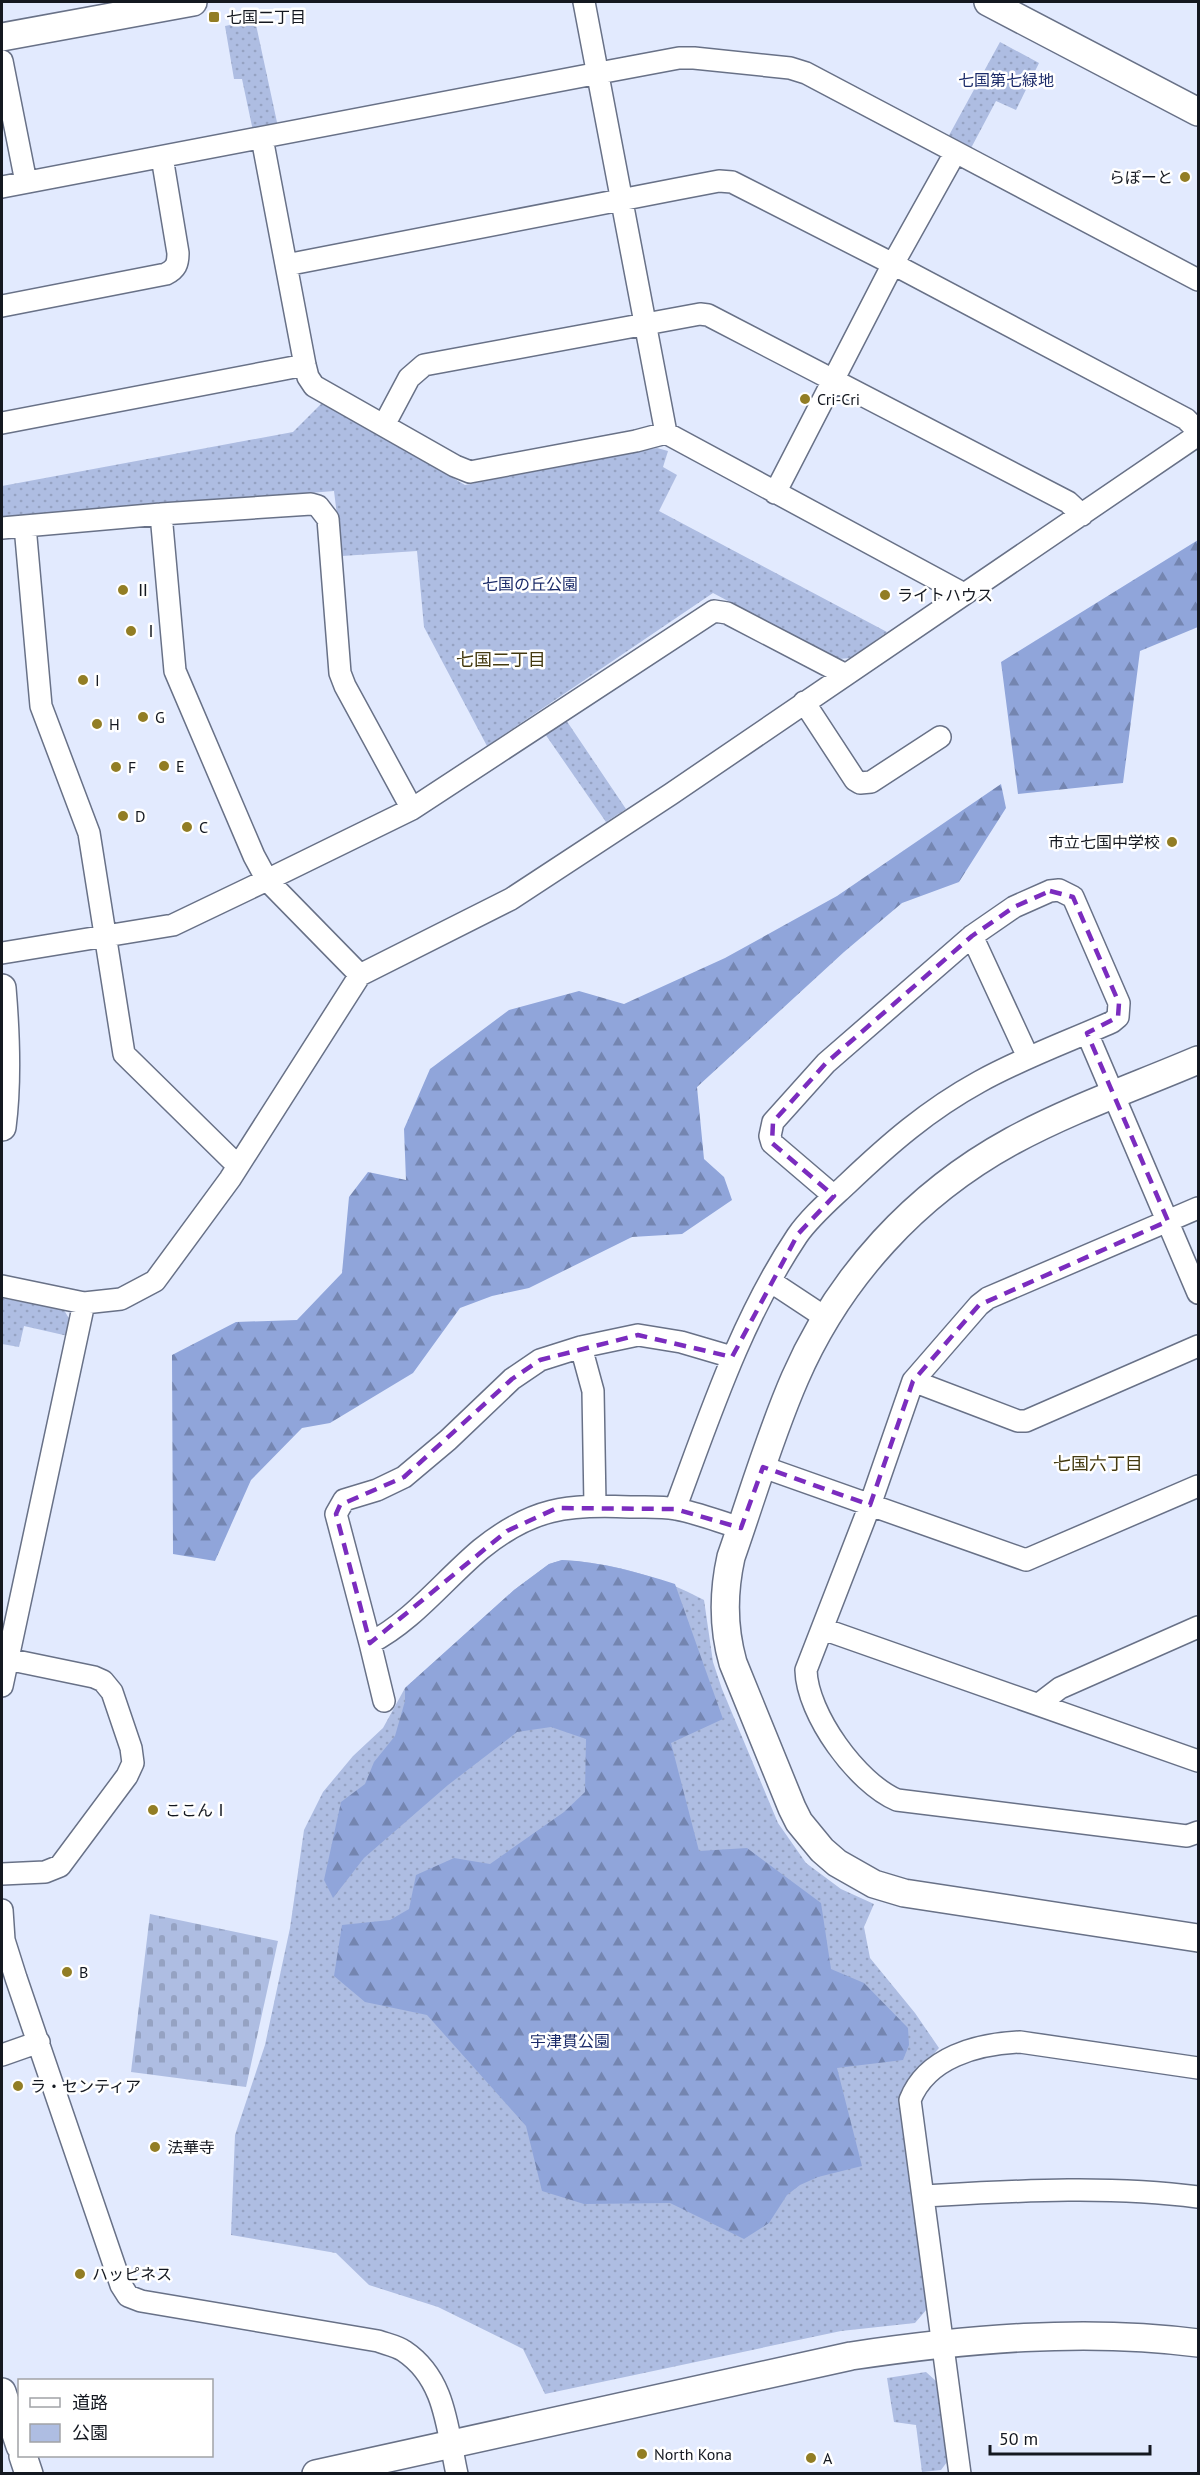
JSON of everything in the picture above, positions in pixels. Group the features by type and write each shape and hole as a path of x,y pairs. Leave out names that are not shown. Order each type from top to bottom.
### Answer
{"street":[{"path":"2,37 193,2"},
{"path":"584,2 666,433"},
{"path":"988,2 1198,112"},
{"path":"2,187 679,58 799,70 1198,280"},
{"path":"2,61 26,182"},
{"path":"262,138 305,365 308,377 314,386 454,466 470,472 636,441 666,433 964,594"},
{"path":"775,493 893,264 955,153"},
{"path":"2,306 166,274 174,269 178,262 178,253 162,157"},
{"path":"2,1286 84,1303 121,1299 155,1281 174,1258 238,1167 360,975 511,899 671,794 844,674 1082,515 1198,433 1186,419 893,264 732,182 719,181 286,265"},
{"path":"384,425 409,378 424,365 644,322 700,314 708,315 1068,502 1082,515"},
{"path":"2,423 305,365"},
{"path":"2,528 161,514 310,504 318,506 328,519 340,673 412,809"},
{"path":"161,514 175,671 254,856 267,880 360,975"},
{"path":"25,526 41,706 89,833 124,1054 238,1167"},
{"path":"2,953 173,926 412,809 714,611 727,613 844,674"},
{"path":"804,702 855,780 860,783 871,782 940,737"},
{"path":"675,1509 732,1357 753,1311 798,1234 834,1196 899,1135 938,1106 1028,1057 1088,1033 1118,1017 1119,1004 1073,897 1059,890 1050,891 1014,907 972,936 826,1063 773,1122 770,1129 772,1143 834,1196"},
{"path":"972,936 1028,1057"},
{"path":"2,988 6,1084 2,1127"},
{"path":"1088,1033 1198,1293"},
{"path":"1198,1060 1013,1141 951,1180 924,1201 879,1246 826,1318 796,1377 741,1528 727,1577 725,1610 727,1643 740,1683 792,1809 799,1822 822,1850 856,1876 894,1891 1198,1938"},
{"path":"1198,1208 988,1298 979,1305 913,1382 870,1505 806,1670 807,1687 844,1758 886,1796 897,1800 952,1808 1187,1836 1198,1832"},
{"path":"770,1281 826,1318"},
{"path":"2,1686 4,1659 84,1303"},
{"path":"384,1701 336,1514 344,1500 377,1490 404,1477 448,1440 512,1378 540,1360 581,1347 638,1335 681,1342 732,1357"},
{"path":"913,1382 1018,1421 1026,1421 1198,1346"},
{"path":"581,1347 593,1391 595,1505"},
{"path":"763,1467 1026,1560 1198,1486"},
{"path":"370,1643 389,1631 481,1550 507,1531 558,1508 595,1505 675,1509 741,1528"},
{"path":"1040,1704 1060,1688 1198,1627"},
{"path":"823,1629 1198,1761"},
{"path":"2,1874 45,1872 60,1866 127,1776 133,1763 131,1748 112,1692 103,1681 94,1677 4,1659"},
{"path":"2,1910 4,1940 121,2285 128,2296 141,2301 378,2341 403,2350 421,2365 440,2392 457,2474"},
{"path":"2,2055 39,2042"},
{"path":"960,2474 910,2100 915,2088 946,2059 955,2054 1020,2042 1198,2068"},
{"path":"923,2196 1047,2190 1119,2191 1198,2197"},
{"path":"316,2474 851,2356 1019,2337 1074,2337 1198,2343"},
{"path":"2,2392 18,2440"},
{"path":"23,2457 29,2474"}],"highlighted area":[{"path":"1050,891 1073,897 1119,1003 1118,1017 1087,1033 1168,1221 979,1305 913,1381 870,1505 763,1467 741,1528 675,1509 557,1508 507,1531 370,1643 336,1514 340,1505 404,1477 512,1379 540,1360 638,1335 732,1357 798,1234 834,1196 772,1143 773,1122 826,1063 972,936 1014,907"}],"green space":[{"path":"255,20 278,127 253,131 242,79 234,79 225,26"},
{"name":"七国第七緑地","path":"1000,42 1039,63 1016,110 996,101 970,150 947,139"},
{"name":"七国の丘公園","path":"323,402 465,485 657,448 668,451 663,467 677,475 659,511 887,632 851,658 838,659 713,593 487,746 424,627 417,551 342,556 334,491 2,518 2,486 293,432"},
{"path":"1198,540 1198,627 1140,651 1123,783 1018,794 1001,662"},
{"path":"564,717 626,809 606,822 543,731"},
{"path":"1001,784 1006,808 959,882 902,903 844,952 697,1087 704,1159 724,1177 732,1200 682,1234 632,1237 529,1288 492,1296 460,1308 413,1373 330,1423 302,1428 251,1480 215,1561 173,1554 172,1355 236,1322 297,1320 342,1273 349,1197 368,1172 406,1180 404,1129 430,1069 509,1010 579,991 624,1004 725,958 837,896"},
{"path":"2,1298 64,1310 71,1322 68,1336 24,1326 19,1347 2,1344"},
{"name":"宇津貫公園","path":"562,1560 599,1564 635,1572 670,1584 704,1600 713,1662 778,1823 806,1863 841,1889 874,1904 864,1927 870,1958 915,2013 939,2048 901,2091 927,2309 915,2323 841,2331 545,2394 523,2349 438,2307 369,2285 336,2253 231,2235 235,2135 265,2045 290,1928 304,1830 323,1792 353,1756 383,1728 405,1688 514,1590 549,1564"},
{"path":"562,1560 619,1568 675,1584 723,1719 671,1743 699,1851 747,1848 821,1903 831,1969 864,1983 908,2028 909,2045 903,2060 837,2068 862,2166 818,2177 800,2185 787,2195 769,2223 744,2239 670,2203 584,2204 542,2191 526,2126 427,2015 365,2002 334,1976 342,1925 390,1920 409,1909 416,1875 454,1858 490,1864 564,1812 585,1792 586,1739 551,1727 517,1732 448,1785 364,1858 333,1898 324,1880 341,1802 365,1784 374,1762 395,1736 405,1701 405,1688 514,1590 549,1564"},
{"path":"150,1914 278,1941 246,2087 131,2072"},
{"path":"926,2372 936,2381 947,2462 941,2470 922,2472 916,2425 894,2422 887,2378"}],"place":[{"name":"七国二丁目","path":"214,17"},
{"name":"らぽーと","path":"1185,177"},
{"name":"Cri-Cri","path":"805,399"},
{"name":"Ⅱ","path":"123,590"},
{"name":"ライトハウス","path":"885,595"},
{"name":"Ⅰ","path":"131,631"},
{"name":"I","path":"83,680"},
{"name":"G","path":"143,717"},
{"name":"H","path":"97,724"},
{"name":"E","path":"164,766"},
{"name":"F","path":"116,767"},
{"name":"D","path":"123,816"},
{"name":"C","path":"187,827"},
{"name":"市立七国中学校","path":"1172,842"},
{"name":"ここんⅠ","path":"153,1810"},
{"name":"B","path":"67,1972"},
{"name":"ラ・センティア","path":"18,2086"},
{"name":"法華寺","path":"155,2147"},
{"name":"ハッピネス","path":"80,2274"},
{"name":"North Kona","path":"642,2454"},
{"name":"A","path":"811,2458"}],"district":[{"name":"七国二丁目","path":"501,660"},
{"name":"七国六丁目","path":"1098,1464"}]}
